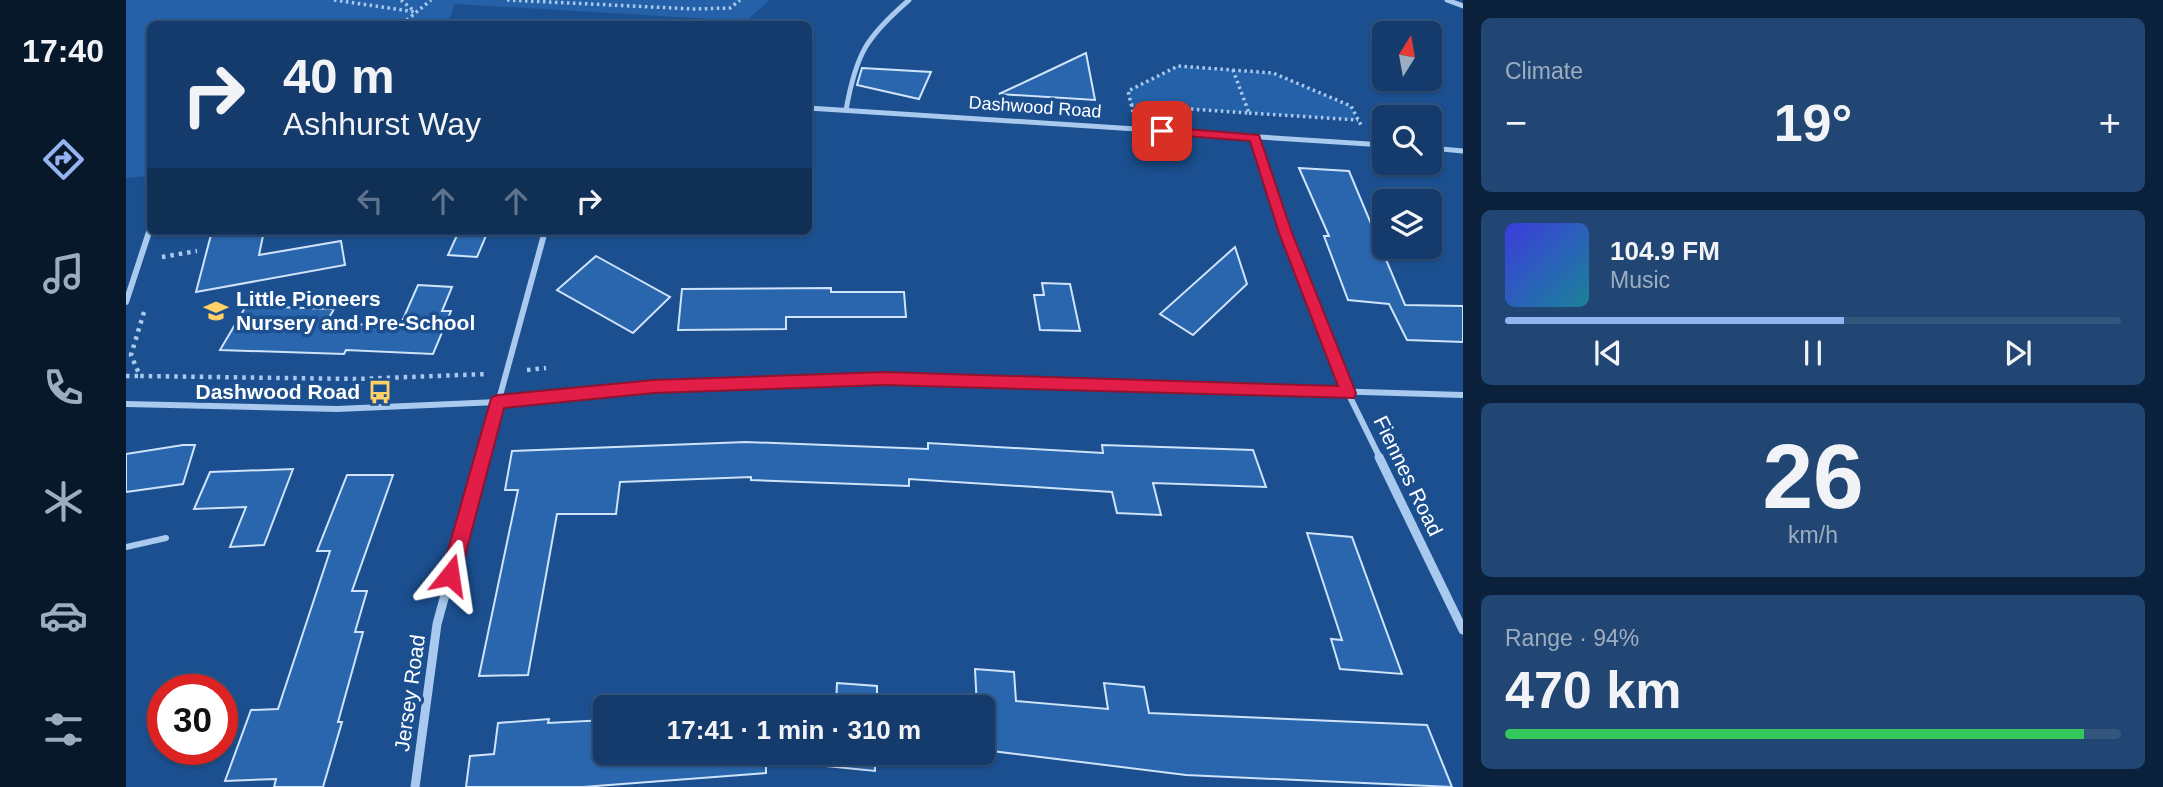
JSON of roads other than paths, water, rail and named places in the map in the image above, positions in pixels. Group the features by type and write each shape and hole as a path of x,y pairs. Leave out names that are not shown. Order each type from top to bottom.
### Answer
{"street":[{"path":"846,110 854,65 875,28 909,0"},
{"path":"1447,0 1463,6"},
{"name":"Dashwood Road","path":"812,108 1372,145"},
{"name":"Fiennes Road","path":"1255,138 1286,233 1348,393 1463,631"},
{"path":"1442,149 1463,151"},
{"path":"126,302 148,235"},
{"path":"498,402 544,235"},
{"path":"126,404 337,409 498,402 654,386 884,378 1463,395"},
{"name":"Jersey Road","path":"415,787 437,624 498,402"}],"lane":[{"path":"126,547 166,538"}],"place":[{"name":"Little Pioneers Nursery and Pre-School","path":"216,311"},
{"name":"Dashwood Road","path":"380,392"}]}
